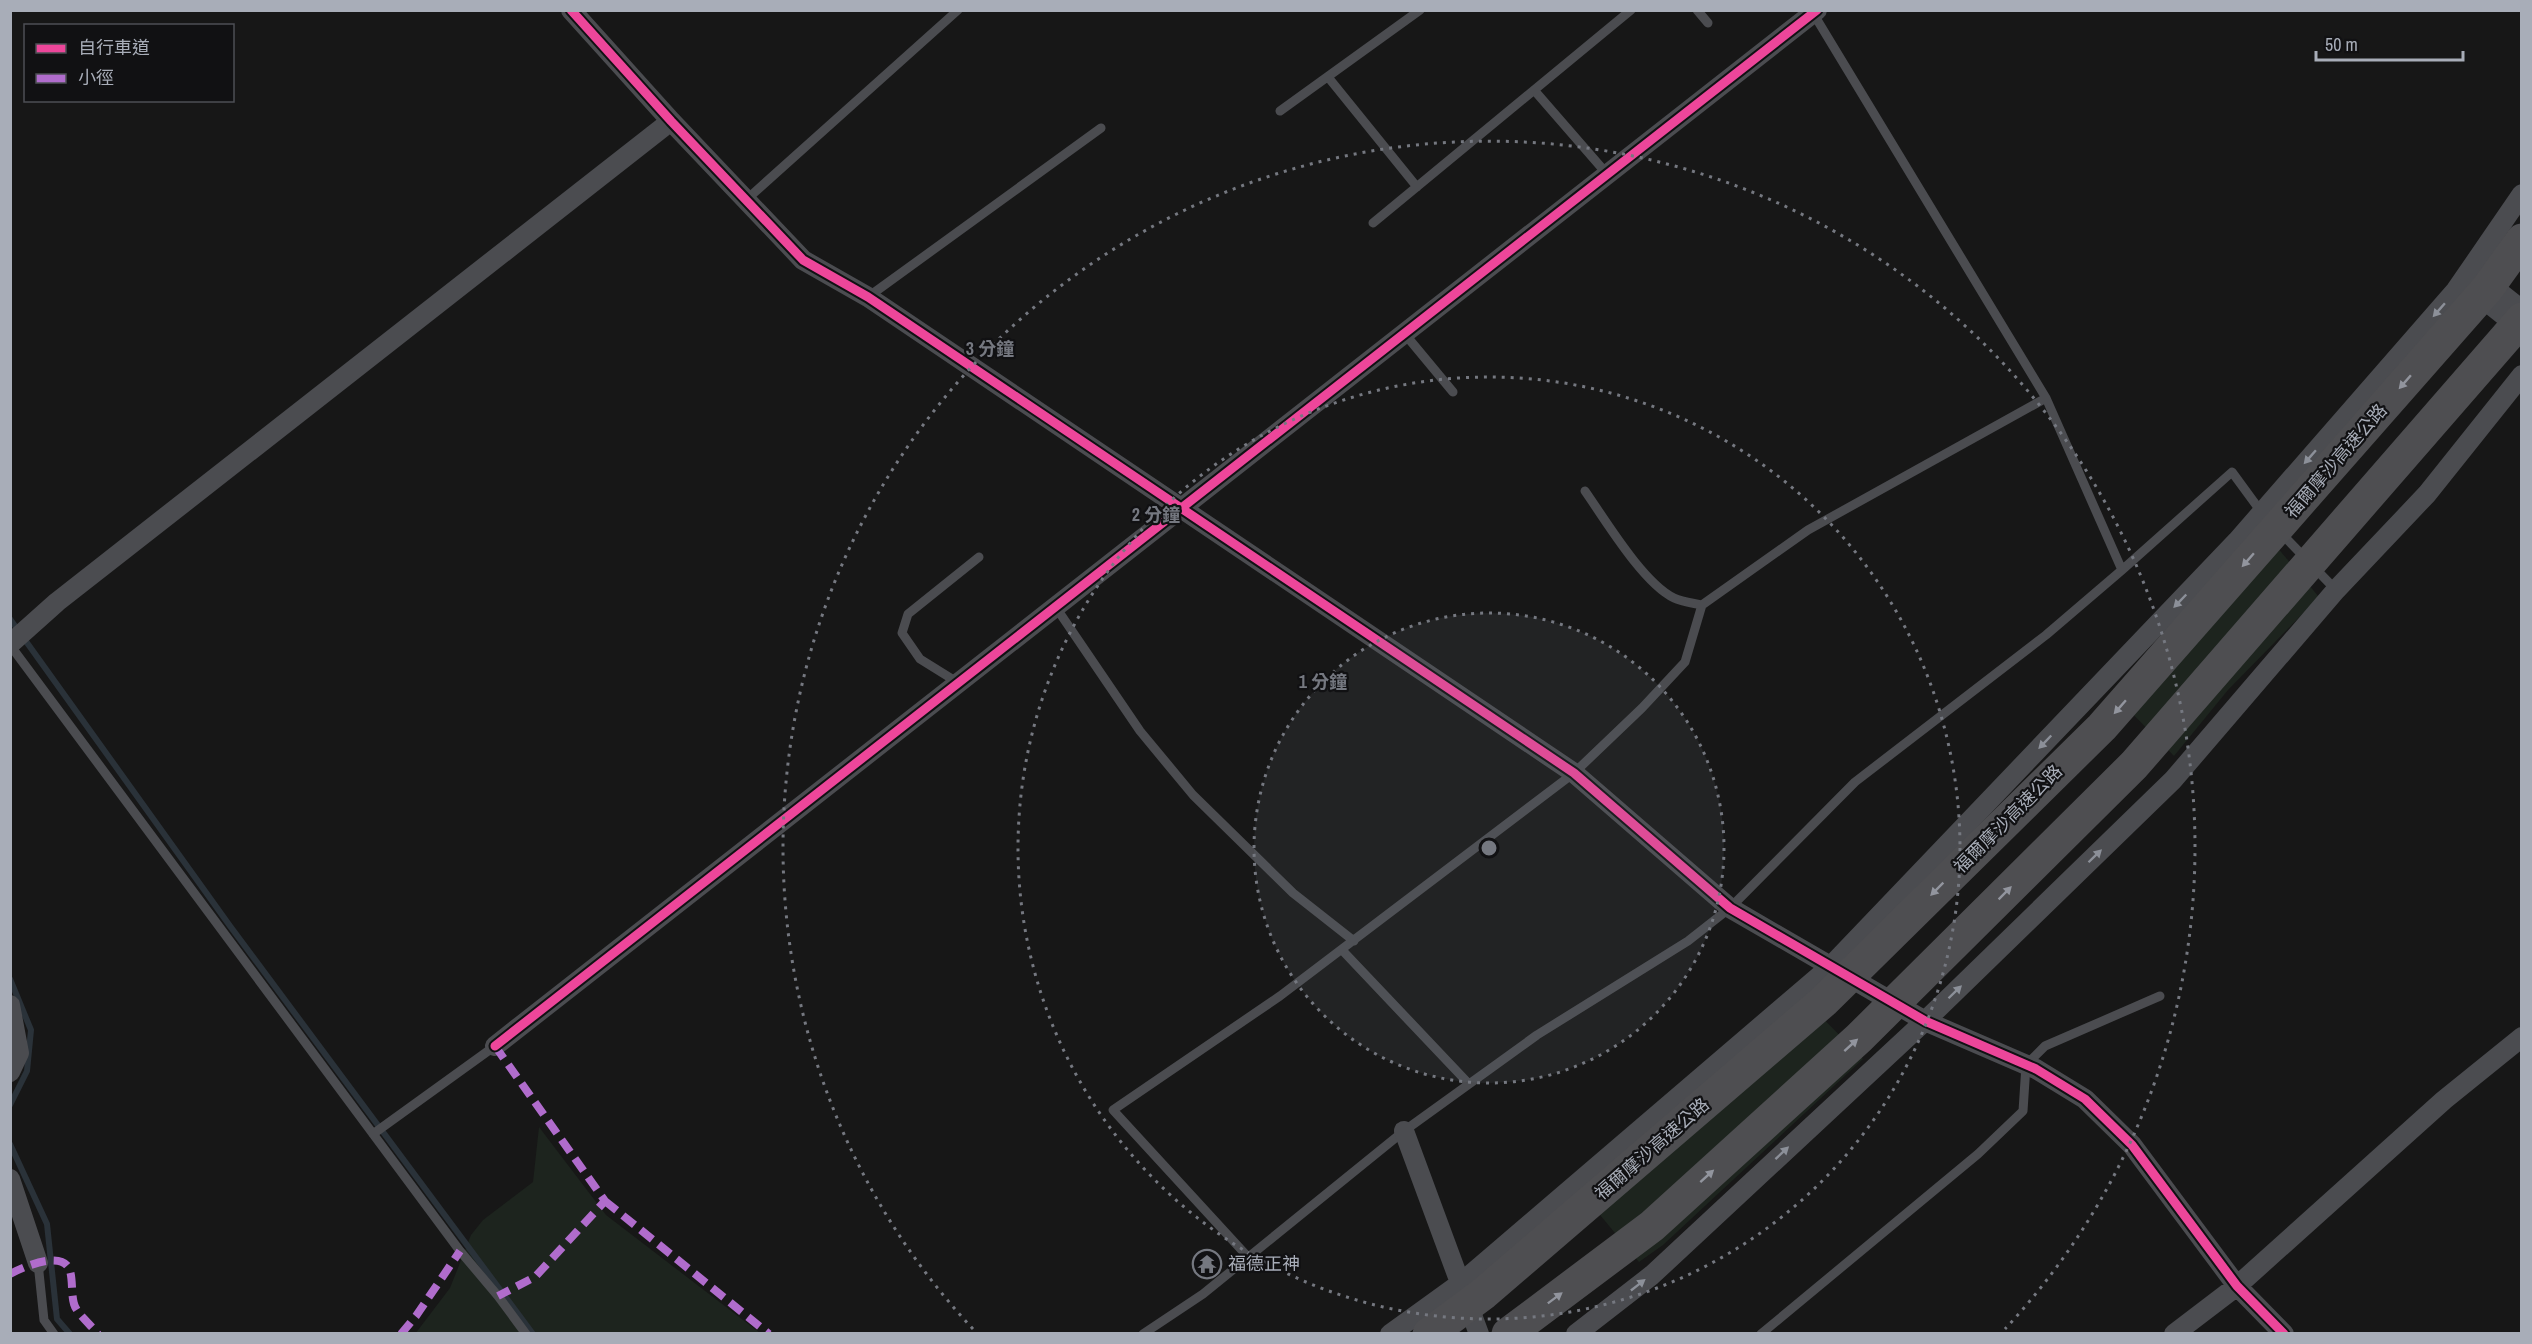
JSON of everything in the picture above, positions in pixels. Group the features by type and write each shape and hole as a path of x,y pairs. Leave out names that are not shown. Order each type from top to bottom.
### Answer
{"highway":[{"name":"福爾摩沙高速公路","path":"1429,1334 1483,1294 1824,1001 2102,727 2487,289 2522,240"},
{"path":"1508,1334 1652,1226 1859,1038 2134,765 2522,319"}],"street":[{"path":"571,10 671,121 803,260 868,297 1182,506 1574,773 1730,908 1925,1021 2026,1065 2085,1100 2132,1145 2237,1286 2284,1334"},
{"path":"495,1046 1814,12"},
{"path":"16,639 76,588 671,121"},
{"path":"1390,1334 1462,1282 1831,966 2262,513 2456,290 2522,194"},
{"path":"2478,258 2481,277 2522,310"},
{"path":"2456,290 2472,290 2522,330"},
{"path":"1575,1334 1652,1275 1925,1021 2172,780 2336,590 2427,494 2522,375"},
{"path":"10,1005 19,1053 10,1072"},
{"path":"2174,1334 2237,1286 2444,1101 2522,1037"},
{"path":"1404,1131 1462,1282 1479,1334"},
{"path":"10,1179 38,1263"}],"lane":[{"path":"746,200 958,10"},
{"path":"1280,111 1420,10"},
{"path":"1373,223 1631,10"},
{"path":"1697,10 1708,23"},
{"path":"1814,12 2046,398 2122,570"},
{"path":"1328,77 1417,187"},
{"path":"1534,90 1608,174"},
{"path":"868,297 1101,129"},
{"path":"1404,333 1453,392"},
{"path":"1248,1257 1113,1110 1280,996 1574,773 1642,708 1684,662 1702,605 1808,530 2046,398"},
{"path":"1143,1334 1203,1294 1404,1131 1537,1035 1689,941 1730,908 1855,782 2046,634 2232,472 2262,513 2336,590"},
{"path":"1585,491 1637,565 1674,598 1702,605"},
{"path":"957,682 920,659 902,633 908,614 979,557"},
{"path":"1055,606 1140,731 1193,795 1293,892 1354,941"},
{"path":"16,639 374,1134 460,1251 526,1334"},
{"path":"1342,950 1469,1084"},
{"path":"1761,1334 1978,1154 2023,1111 2026,1065 2044,1046 2160,996"},
{"path":"374,1134 495,1046"},
{"path":"38,1263 44,1320 54,1334"}],"shaded area":[{"path":"2260,527 2319,597 2228,690 2174,756 2111,692"},
{"path":"1806,1001 1863,1059 1663,1245 1639,1262 1581,1192"},
{"path":"539,1127 606,1215 760,1333 415,1334 450,1288 471,1235 483,1220 533,1182"}],"waterway":[{"path":"10,619 230,926 533,1334"},
{"path":"10,979 31,1030 27,1071 10,1105"},
{"path":"10,1144 47,1224 57,1319 70,1334"}],"marked path":[{"path":"495,1046 605,1201 535,1277 498,1296"},
{"path":"605,1201 769,1334"},
{"path":"401,1334 460,1251"},
{"path":"10,1274 24,1267 52,1260 66,1265 71,1275 76,1308 98,1334"}],"cycle path":[{"path":"571,10 671,121 803,260 868,297 1574,773 1730,908 1925,1021 2036,1069 2085,1099 2132,1145 2237,1286 2284,1334"},
{"path":"495,1046 1817,10"}],"place":[{"name":"福德正神","path":"1207,1264"}]}
